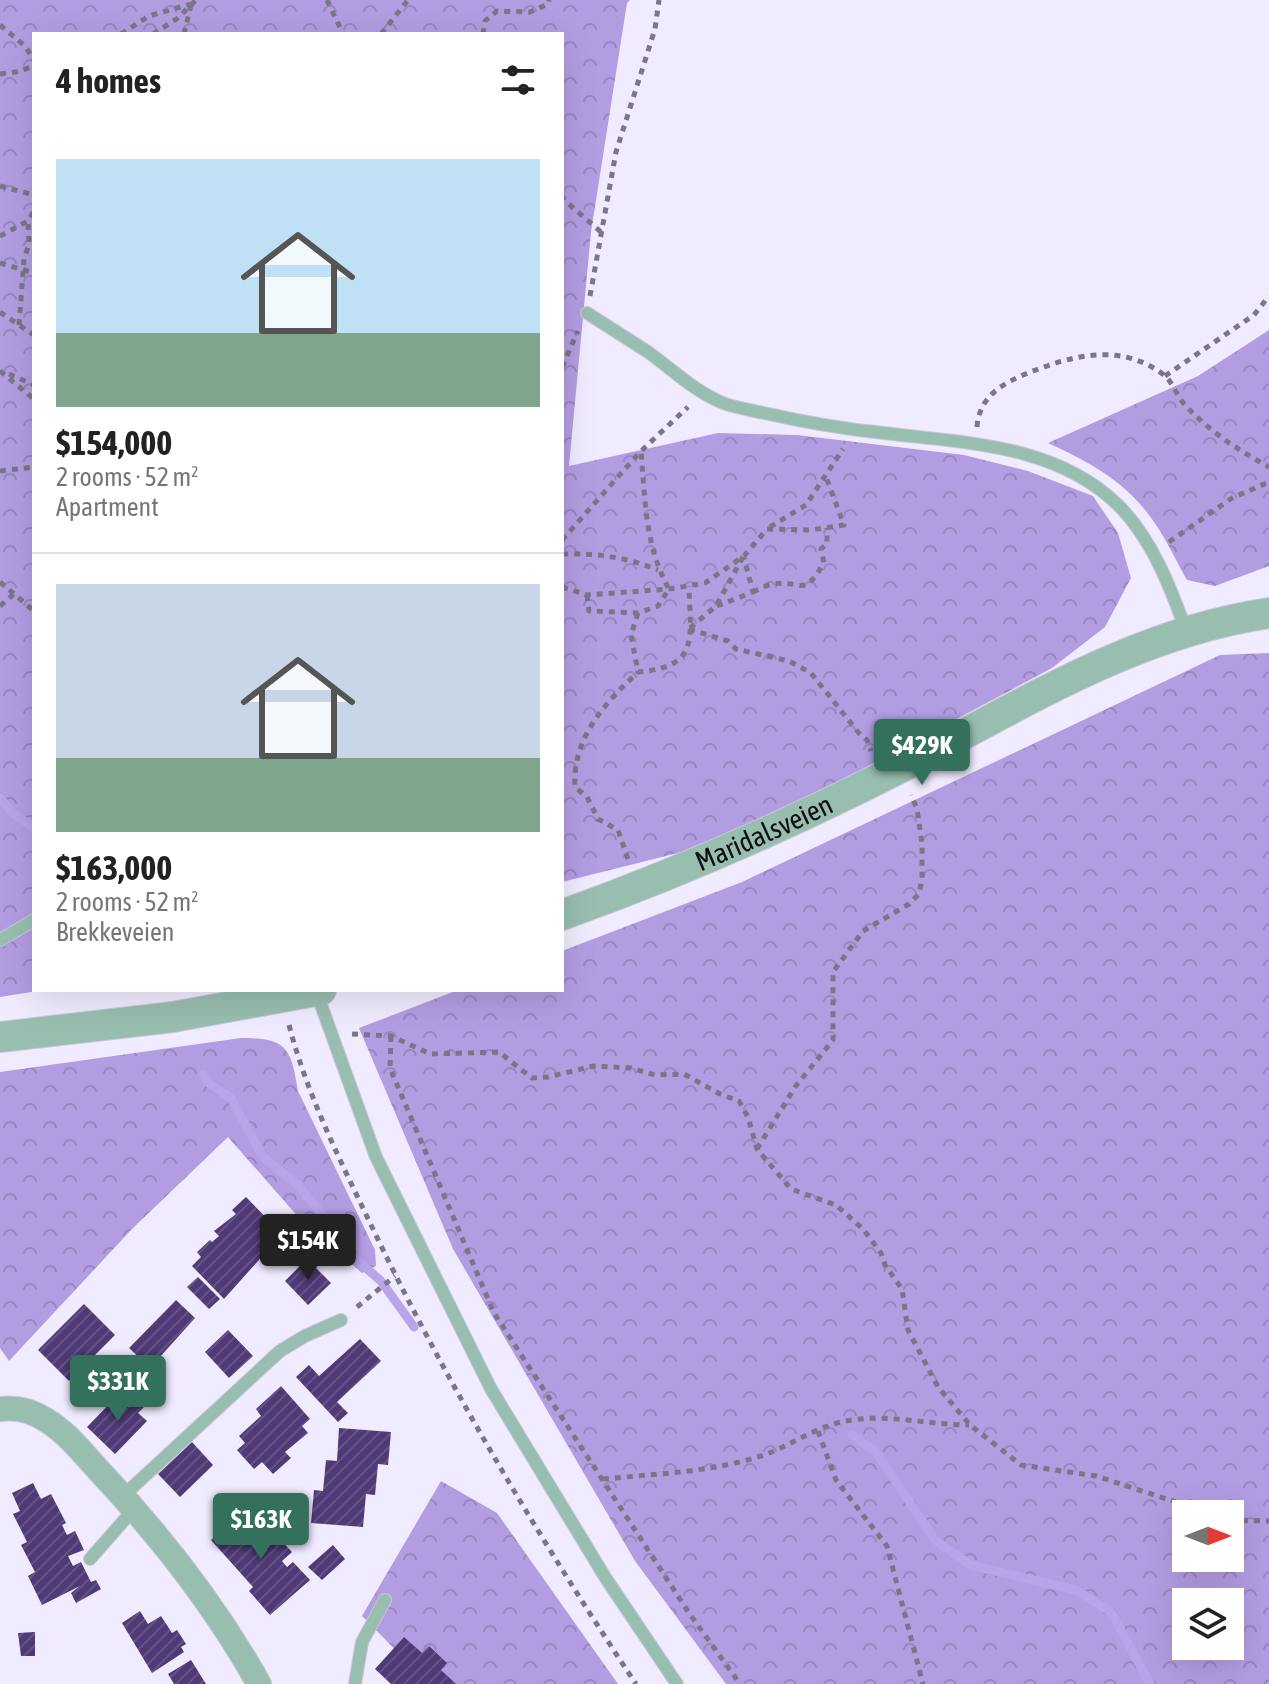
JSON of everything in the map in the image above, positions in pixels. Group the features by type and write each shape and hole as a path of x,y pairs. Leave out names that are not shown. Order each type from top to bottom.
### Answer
{"street":[{"name":"Maridalsveien","path":"564,914 776,828 891,773 1092,668 1186,631 1269,613"},
{"path":"0,1037 173,1017 306,992"},
{"path":"0,1409 13,1407 31,1412 54,1425 128,1503 166,1545 220,1617 259,1684"}],"lane":[{"path":"587,313 724,403 815,424 1009,450 1082,477 1119,505 1137,528 1153,556 1186,631"},
{"path":"0,940 32,921"},
{"path":"306,992 382,1171 491,1389 605,1577 677,1684"},
{"path":"90,1559 128,1503 280,1351 341,1320"},
{"path":"355,1684 362,1642 385,1600"}],"path":[{"path":"327,0 342,32"},
{"path":"383,32 408,0"},
{"path":"483,32 485,21 497,11 530,12 548,4 549,0"},
{"path":"564,363 587,313 616,152 655,29 659,0"},
{"path":"124,32 149,16 194,2"},
{"path":"156,32 178,18 194,2"},
{"path":"185,32 194,2"},
{"path":"0,25 25,46 32,59"},
{"path":"0,74 16,72 32,64"},
{"path":"0,186 32,194"},
{"path":"564,200 602,233"},
{"path":"0,236 28,221 32,214"},
{"path":"19,325 29,244 28,221"},
{"path":"0,263 32,272"},
{"path":"1165,376 1254,315 1269,296"},
{"path":"0,312 32,334"},
{"path":"564,350 570,351"},
{"path":"976,444 978,418 987,398 1002,384 1044,366 1087,354 1131,358 1165,376 1183,403 1227,444 1269,467"},
{"path":"1,371 32,384"},
{"path":"1,371 32,397"},
{"path":"564,538 641,451 679,415 708,395"},
{"path":"716,606 744,556 767,529 806,505 839,458 851,429"},
{"path":"641,451 652,548 669,589"},
{"path":"0,471 32,467"},
{"path":"767,529 844,525 826,477"},
{"path":"1153,556 1172,539 1232,498 1269,482"},
{"path":"689,629 716,606 773,584 799,587 813,580 824,563 821,549 827,544 827,528"},
{"path":"564,554 594,553 633,560 659,571"},
{"path":"744,556 753,592"},
{"path":"564,588 587,595 689,586 705,583 744,556"},
{"path":"0,582 32,609"},
{"path":"641,884 618,830 598,819 587,797 575,787 574,777 583,738 610,699 638,672 660,670 678,662 688,650 689,586"},
{"path":"587,595 589,611 597,614 638,613 658,606 669,589"},
{"path":"0,606 14,594"},
{"path":"638,613 631,635 638,672"},
{"path":"689,629 728,641 736,649 789,661 811,673 867,740 917,809 922,844 919,894 909,904 863,931 833,972 833,1040 795,1087 757,1149"},
{"path":"343,1031 391,1036 430,1054 499,1052 532,1078 593,1066 631,1068 655,1075 684,1074 739,1101 748,1117 757,1149 791,1189 836,1205 863,1229 902,1289 908,1330 938,1387 970,1425 1021,1465 1096,1476 1172,1501"},
{"path":"391,1036 390,1068 494,1313 689,1613 740,1684"},
{"path":"294,1043 345,1172 395,1276 519,1500 636,1684"},
{"path":"341,1320 395,1276"},
{"path":"603,1479 684,1472 762,1455 840,1422 877,1417 936,1425 970,1425"},
{"path":"818,1431 836,1480 887,1546 923,1684"},
{"path":"1244,1520 1269,1521"}],"green space":[{"path":"0,0 630,0 627,3 591,232 569,466 718,433 797,435 964,455 1028,471 1093,496 1118,533 1131,578 1105,627 1052,668 730,840 564,882 564,32 32,32 32,992 0,997"},
{"path":"1269,330 1269,566 1215,586 1187,580 1154,522 1128,492 1090,464 1048,443 1198,376"},
{"path":"1269,653 1269,1684 726,1684 635,1561 453,1249 359,1028 453,992 564,992 564,950 742,882 1220,655"},
{"path":"241,1038 277,1043 289,1055 298,1091 375,1250 376,1266 362,1273 300,1219 228,1137 132,1229 9,1361 0,1348 0,1072"},
{"path":"441,1481 497,1513 618,1684 429,1684 362,1616"}],"building":[{"path":"246,1197 282,1234 224,1299 192,1266 201,1257 197,1252 219,1236 214,1231 236,1214 232,1210"},
{"path":"307,1259 331,1283 308,1305 285,1281"},
{"path":"198,1277 220,1299 209,1309 187,1287"},
{"path":"176,1300 195,1318 150,1368 129,1348"},
{"path":"84,1304 115,1335 94,1356 97,1360 87,1370 83,1367 69,1381 38,1350"},
{"path":"228,1330 253,1356 229,1378 205,1352"},
{"path":"360,1339 381,1361 337,1402 348,1413 338,1422 296,1377 309,1365 319,1376"},
{"path":"281,1386 310,1419 302,1426 308,1433 285,1452 291,1458 273,1474 262,1462 254,1469 237,1450 245,1443 239,1436 261,1416 256,1409"},
{"path":"119,1394 127,1402 132,1396 144,1407 138,1413 147,1421 115,1454 87,1427"},
{"path":"339,1428 391,1432 388,1465 378,1464 375,1495 366,1494 363,1527 311,1523 314,1490 323,1491 326,1460 337,1461"},
{"path":"192,1442 213,1465 180,1497 158,1474"},
{"path":"33,1483 41,1499 51,1494 66,1523 62,1525 67,1535 75,1531 84,1550 68,1556 73,1566 81,1562 91,1582 96,1580 101,1589 76,1603 71,1593 80,1586 42,1605 28,1576 35,1572 21,1545 27,1542 13,1514 20,1511 12,1493"},
{"path":"244,1511 250,1519 256,1513 272,1531 266,1536 271,1541 277,1536 292,1552 282,1561 287,1567 293,1562 310,1580 270,1615 249,1591 253,1587 211,1540"},
{"path":"333,1545 345,1559 322,1580 308,1567"},
{"path":"140,1611 148,1624 161,1616 172,1633 177,1630 186,1644 181,1647 184,1652 152,1673 122,1623"},
{"path":"35,1632 35,1656 21,1656 18,1633"},
{"path":"404,1637 422,1653 429,1646 447,1663 441,1670 456,1684 391,1684 375,1669"},
{"path":"191,1660 206,1684 174,1684 168,1674"}],"waterway":[{"path":"0,798 14,814 32,827"},
{"path":"203,1075 210,1084 231,1098 263,1157 298,1185 326,1220 343,1248 381,1281 414,1327"},
{"path":"852,1435 876,1452 935,1540 970,1565 1076,1590 1111,1612 1150,1684"}]}
